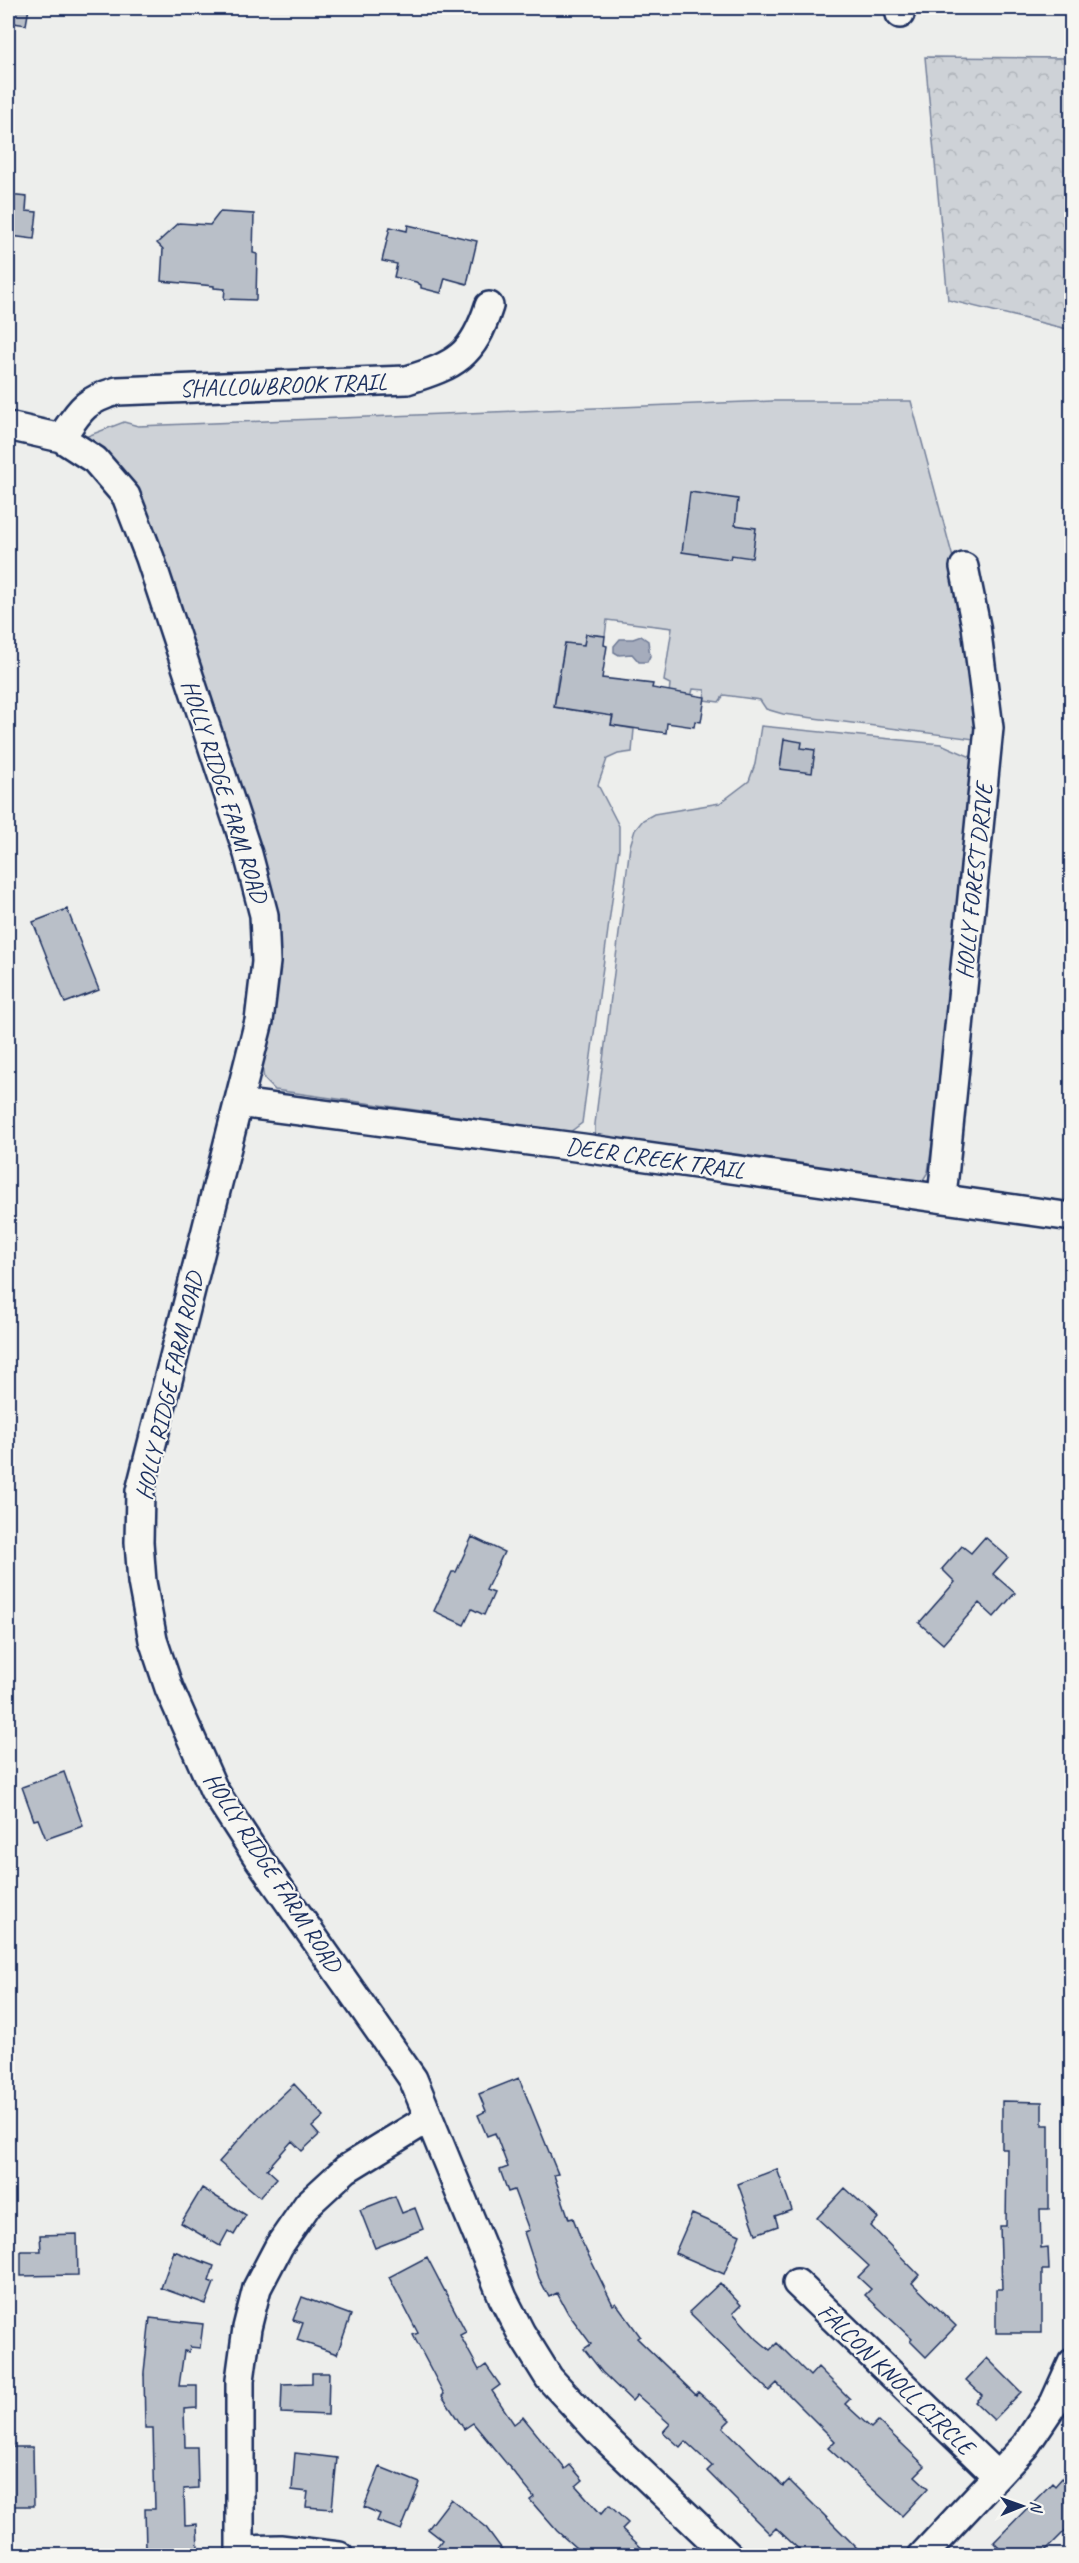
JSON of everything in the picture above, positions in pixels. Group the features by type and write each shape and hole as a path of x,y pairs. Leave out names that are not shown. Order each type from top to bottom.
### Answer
{"street":[{"name":"SHALLOWBROOK TRAIL","path":"61,438 82,406 97,397 117,391 407,380 437,370 457,360 472,346 482,329 489,306"},
{"name":"HOLLY RIDGE FARM ROAD","path":"8,426 61,438 95,460 126,496 155,575 264,915 266,962 259,1021 140,1491 140,1562 151,1628 169,1688 214,1790 256,1855 413,2079 503,2298 521,2333 549,2378 598,2431 729,2556"},
{"name":"HOLLY FOREST DRIVE","path":"942,1197 989,728 976,626 964,567"},
{"name":"DEER CREEK TRAIL","path":"238,1103 942,1197 1071,1217"},
{"path":"339,2556 280,2549 240,2553 240,2380 247,2328 257,2288 279,2246 308,2204 346,2169 429,2118"},
{"name":"FALCON KNOLL CIRCLE","path":"797,2283 829,2317 996,2475"},
{"path":"922,2556 1025,2446 1054,2403 1071,2363"}],"green space":[{"path":"925,57 1071,58 1071,330 948,300"},
{"path":"773,401 911,401 957,573 978,674 974,739 783,714 766,709 760,700 724,695 719,702 704,700 705,690 693,689 691,697 669,694 670,684 664,681 672,628 607,620 605,636 586,634 584,645 565,643 561,664 564,675 558,675 554,707 595,713 613,710 611,725 634,729 632,752 618,754 607,759 598,785 619,826 619,848 582,1123 570,1132 275,1090 264,1079 261,1061 274,995 143,517 123,472 85,437 124,422 138,426"},
{"path":"761,726 941,744 971,757 973,767 935,1124 928,1172 923,1180 913,1183 595,1137 630,846 635,830 643,820 654,814 720,803 749,781 755,764"}],"water":[{"path":"641,636 648,641 650,656 647,662 639,662 632,654 619,655 614,652 614,646 620,639 633,639"}],"building":[{"path":"8,8 29,8 26,25 8,22"},
{"path":"8,195 27,197 26,211 37,212 34,239 11,236 13,225 8,225"},
{"path":"220,212 254,214 253,253 257,254 256,300 224,299 225,289 214,288 214,286 161,281 163,249 157,243 179,223 210,225"},
{"path":"408,225 477,241 467,284 445,278 441,293 421,288 421,285 416,282 394,277 397,264 382,261 390,227 407,231"},
{"path":"690,492 738,499 735,525 756,528 752,558 731,555 730,559 682,552"},
{"path":"586,634 605,636 604,645 607,646 602,678 653,684 652,688 705,697 701,722 695,721 694,727 667,723 666,733 611,725 613,716 554,707 565,643 584,645"},
{"path":"784,739 802,742 801,748 815,750 812,773 780,769"},
{"path":"67,909 99,990 65,1003 33,922"},
{"path":"472,1537 504,1552 486,1590 494,1593 484,1615 472,1609 464,1625 434,1611 452,1572 456,1572"},
{"path":"985,1537 1008,1557 993,1574 1015,1593 994,1617 979,1603 943,1644 919,1623 955,1582 942,1569 962,1546 971,1553"},
{"path":"64,1772 83,1826 46,1839 38,1819 34,1820 22,1787"},
{"path":"519,2078 558,2174 554,2175 569,2219 573,2218 582,2242 613,2305 616,2303 640,2336 637,2338 696,2395 698,2392 730,2420 723,2427 783,2486 789,2480 865,2556 806,2556 776,2528 770,2534 707,2471 712,2466 685,2441 680,2447 663,2432 670,2424 637,2395 632,2401 602,2372 584,2349 591,2344 568,2313 557,2293 549,2297 539,2278 524,2232 529,2230 514,2190 508,2192 500,2170 508,2167 495,2133 487,2136 478,2115 486,2111 479,2094"},
{"path":"294,2084 324,2116 312,2127 319,2135 302,2151 292,2141 267,2169 277,2178 260,2197 219,2162 260,2116"},
{"path":"1002,2101 1042,2102 1042,2125 1049,2125 1049,2209 1040,2209 1041,2248 1048,2247 1049,2270 1042,2270 1042,2333 996,2333 996,2289 1002,2289 1000,2226 1006,2226 1007,2149 1002,2149"},
{"path":"777,2169 792,2210 775,2216 778,2226 756,2234 738,2184"},
{"path":"202,2188 246,2215 234,2235 228,2231 220,2246 181,2223"},
{"path":"845,2188 878,2218 871,2226 919,2275 912,2283 956,2326 926,2357 910,2341 912,2339 865,2295 871,2289 858,2277 869,2266 817,2218"},
{"path":"395,2196 402,2213 415,2208 423,2229 375,2248 360,2210"},
{"path":"692,2214 740,2235 724,2274 675,2253"},
{"path":"77,2234 78,2275 21,2276 21,2251 41,2251 40,2235"},
{"path":"174,2251 214,2266 209,2281 214,2283 206,2304 161,2288"},
{"path":"427,2257 466,2332 460,2335 479,2370 486,2365 500,2385 492,2391 514,2424 523,2417 565,2469 570,2465 583,2480 576,2486 601,2514 609,2505 628,2523 622,2529 650,2556 585,2556 557,2531 530,2500 534,2497 473,2423 464,2429 442,2396 444,2394 413,2335 418,2333 389,2277"},
{"path":"720,2283 741,2305 733,2313 757,2339 770,2350 777,2343 810,2376 818,2367 850,2399 845,2404 871,2428 878,2421 925,2466 915,2476 928,2488 902,2516 828,2448 835,2441 777,2383 769,2391 689,2312"},
{"path":"302,2297 351,2315 337,2354 297,2340 303,2323 293,2320"},
{"path":"150,2318 203,2324 200,2348 190,2347 189,2352 184,2351 179,2386 197,2386 197,2408 184,2409 185,2447 197,2447 198,2488 184,2489 185,2525 197,2524 198,2548 146,2549 145,2509 155,2509 153,2428 145,2428 144,2372"},
{"path":"987,2358 1021,2392 994,2420 975,2402 982,2395 966,2380"},
{"path":"312,2373 329,2373 328,2415 281,2413 282,2384 312,2383"},
{"path":"8,2447 33,2447 34,2506 8,2506"},
{"path":"295,2453 337,2458 332,2509 306,2507 308,2492 292,2490"},
{"path":"380,2467 420,2483 401,2530 377,2521 380,2514 364,2507"},
{"path":"1071,2468 1071,2525 1040,2556 1008,2556 994,2542 1052,2483 1055,2486"},
{"path":"451,2499 485,2526 507,2556 430,2556 442,2540 428,2529"}]}
